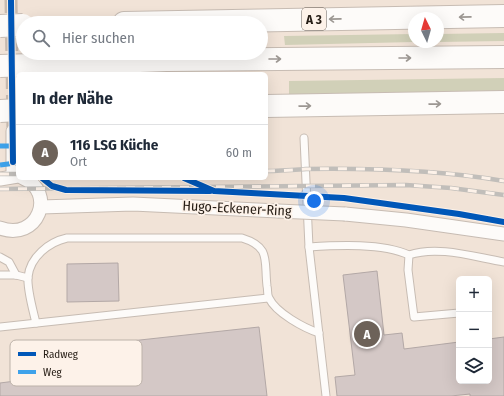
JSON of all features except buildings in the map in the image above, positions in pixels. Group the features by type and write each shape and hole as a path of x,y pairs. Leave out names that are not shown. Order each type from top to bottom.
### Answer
{"highway":[{"name":"A 3","path":"268,20 504,16"},
{"path":"0,26 16,25"},
{"path":"268,59 504,57"},
{"path":"0,66 166,60"},
{"path":"268,106 504,102"},
{"path":"0,111 16,110"}],"street":[{"path":"13,131 16,159"},
{"path":"0,179 16,177"},
{"path":"0,228 8,232 18,232 26,229 38,216 41,207 38,191 33,184 24,180"},
{"name":"Hugo-Eckener-Ring","path":"41,207 133,204 345,214 406,220 504,234"}],"lane":[{"path":"304,138 309,247 326,396"},
{"path":"36,323 28,278 31,267 42,251 57,240 67,238 242,238 254,242 261,248 265,256 268,298 276,308 308,330 319,333"},
{"path":"309,247 351,246 397,250 409,255 420,251 444,252 504,262"},
{"path":"409,255 408,270 414,317 456,313"},
{"path":"0,256 9,262 16,275"},
{"path":"0,275 16,275 28,278"},
{"path":"0,327 268,298"}],"green space":[{"path":"504,33 504,41 444,42 444,34"},
{"path":"408,34 408,42 285,45 284,36"},
{"path":"504,78 504,95 289,100 289,81"}],"tunnel":[{"path":"11,0 13,131"}],"railway":[{"path":"268,171 306,169 405,170 455,174 504,181"},
{"path":"0,174 16,174"},
{"path":"0,189 406,185 451,188 504,195"}],"marked path":[{"path":"0,146 16,146"},
{"path":"0,165 16,163"}],"cycle path":[{"path":"11,0 13,162"},
{"path":"44,180 52,186 66,190 210,191"},
{"path":"189,180 214,191 344,198 459,214 504,222"}],"place":[{"name":"116 LSG Küche","path":"367,334"}]}
